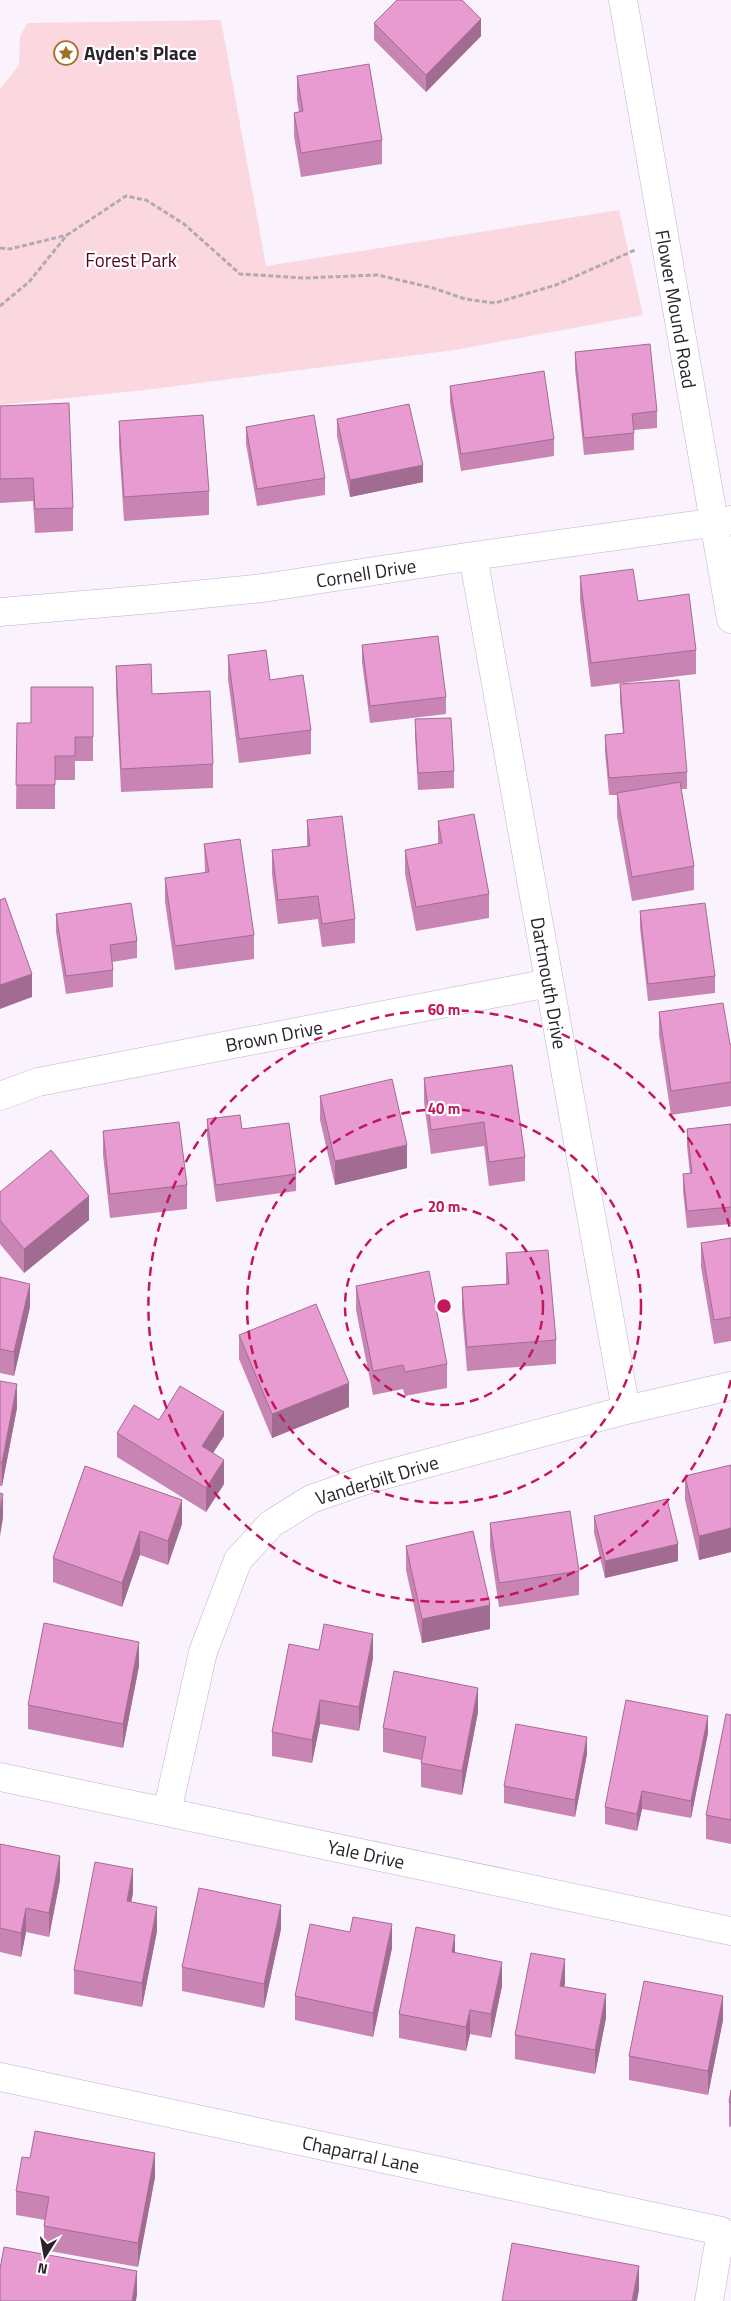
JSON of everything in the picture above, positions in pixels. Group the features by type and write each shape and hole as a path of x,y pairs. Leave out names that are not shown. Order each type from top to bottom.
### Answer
{"street":[{"name":"Flower Mound Road","path":"623,0 664,241 722,521 731,619"},
{"name":"Cornell Drive","path":"0,612 263,588 722,521"},
{"name":"Dartmouth Drive","path":"473,556 626,1410"},
{"name":"Brown Drive","path":"0,1096 38,1082 549,983"},
{"name":"Vanderbilt Drive","path":"167,1812 203,1652 238,1560 271,1524 311,1499 369,1479 626,1410 731,1386"},
{"name":"Yale Drive","path":"0,1777 731,1932"},
{"name":"Chaparral Lane","path":"0,2077 721,2231 709,2301"}],"path":[{"path":"0,306 29,282 67,235 126,196 146,200 184,224 240,274 304,278 378,275 434,288 465,299 495,303 556,285 639,249 664,241"},
{"path":"0,248 10,250 67,235"}],"green space":[{"name":"Forest Park","path":"221,20 266,266 619,210 643,315 455,350 145,390 0,405 0,89 19,65 20,37 27,23"}],"building":[{"path":"397,0 462,0 481,19 426,75 374,23"},
{"path":"369,64 382,140 301,153 294,113 303,111 297,76"},
{"path":"650,344 657,411 632,414 634,433 584,438 575,352"},
{"path":"544,371 554,439 461,454 450,386"},
{"path":"69,403 73,508 35,509 33,478 0,479 0,406"},
{"path":"409,404 423,465 350,480 337,419"},
{"path":"203,415 209,491 124,497 119,421"},
{"path":"314,415 325,478 257,489 246,427"},
{"path":"633,569 638,601 689,594 696,650 591,663 580,576"},
{"path":"438,636 446,697 370,706 362,645"},
{"path":"266,650 270,680 303,675 311,730 239,739 228,655"},
{"path":"151,664 152,694 210,691 213,764 121,769 116,666"},
{"path":"679,680 687,772 609,778 605,735 624,733 620,684"},
{"path":"31,687 93,687 93,737 75,737 75,756 55,756 55,785 16,785 17,723 31,723"},
{"path":"451,718 454,771 418,773 415,719"},
{"path":"680,782 694,866 632,877 617,793"},
{"path":"474,814 489,894 416,907 405,850 442,843 438,821"},
{"path":"342,816 355,919 322,924 318,896 278,900 272,850 310,846 307,820"},
{"path":"240,839 254,935 175,946 165,878 209,872 204,844"},
{"path":"5,898 32,974 0,985 0,900"},
{"path":"131,903 137,941 110,945 113,970 66,976 56,914"},
{"path":"705,903 715,976 648,984 640,911"},
{"path":"723,1003 731,1044 731,1082 671,1091 659,1012"},
{"path":"512,1065 525,1157 489,1162 484,1122 431,1130 424,1078"},
{"path":"392,1079 407,1145 335,1161 320,1096"},
{"path":"240,1115 242,1129 289,1123 296,1174 216,1185 207,1119"},
{"path":"179,1122 187,1185 110,1194 103,1131"},
{"path":"731,1124 731,1207 687,1211 683,1174 692,1173 687,1129"},
{"path":"51,1150 89,1196 24,1249 0,1220 0,1192"},
{"path":"731,1238 731,1317 714,1320 701,1243"},
{"path":"548,1250 556,1340 467,1347 462,1287 509,1284 506,1253"},
{"path":"429,1271 447,1364 405,1372 403,1365 373,1371 356,1286"},
{"path":"0,1277 30,1284 14,1352 0,1349"},
{"path":"316,1304 349,1383 272,1414 239,1335"},
{"path":"0,1381 17,1384 2,1463 0,1462"},
{"path":"180,1386 224,1412 202,1446 224,1460 206,1488 117,1433 134,1405 159,1420"},
{"path":"731,1465 731,1528 699,1536 685,1476"},
{"path":"85,1466 182,1500 168,1541 140,1531 122,1583 53,1558"},
{"path":"0,1493 3,1494 0,1512"},
{"path":"667,1499 678,1544 605,1561 594,1516"},
{"path":"570,1511 579,1571 499,1583 490,1523"},
{"path":"473,1531 490,1605 422,1619 406,1546"},
{"path":"44,1623 139,1642 123,1724 28,1705"},
{"path":"324,1624 373,1634 359,1707 320,1700 312,1740 272,1732 289,1644 319,1650"},
{"path":"394,1671 478,1688 462,1771 421,1763 426,1737 383,1728"},
{"path":"626,1700 708,1716 691,1801 642,1791 637,1814 605,1807"},
{"path":"726,1714 731,1715 731,1820 706,1815"},
{"path":"516,1724 587,1737 575,1800 504,1786"},
{"path":"0,1844 60,1856 49,1913 26,1908 21,1933 0,1928"},
{"path":"95,1862 133,1869 127,1901 157,1907 142,1983 74,1970"},
{"path":"199,1888 281,1905 264,1984 182,1967"},
{"path":"353,1917 392,1924 373,2013 295,1996 310,1924 350,1932"},
{"path":"416,1927 455,1935 452,1952 502,1962 491,2014 470,2010 466,2027 399,2014"},
{"path":"531,1953 565,1959 560,1986 606,1994 595,2050 515,2035"},
{"path":"644,1981 723,1996 708,2071 629,2056"},
{"path":"35,2131 155,2153 138,2243 44,2226 49,2197 16,2191 22,2157 30,2158"},
{"path":"512,2243 639,2266 632,2301 502,2301"},
{"path":"4,2247 137,2271 132,2301 0,2301 0,2269"}],"place":[{"name":"Ayden's Place","path":"66,53"}]}
